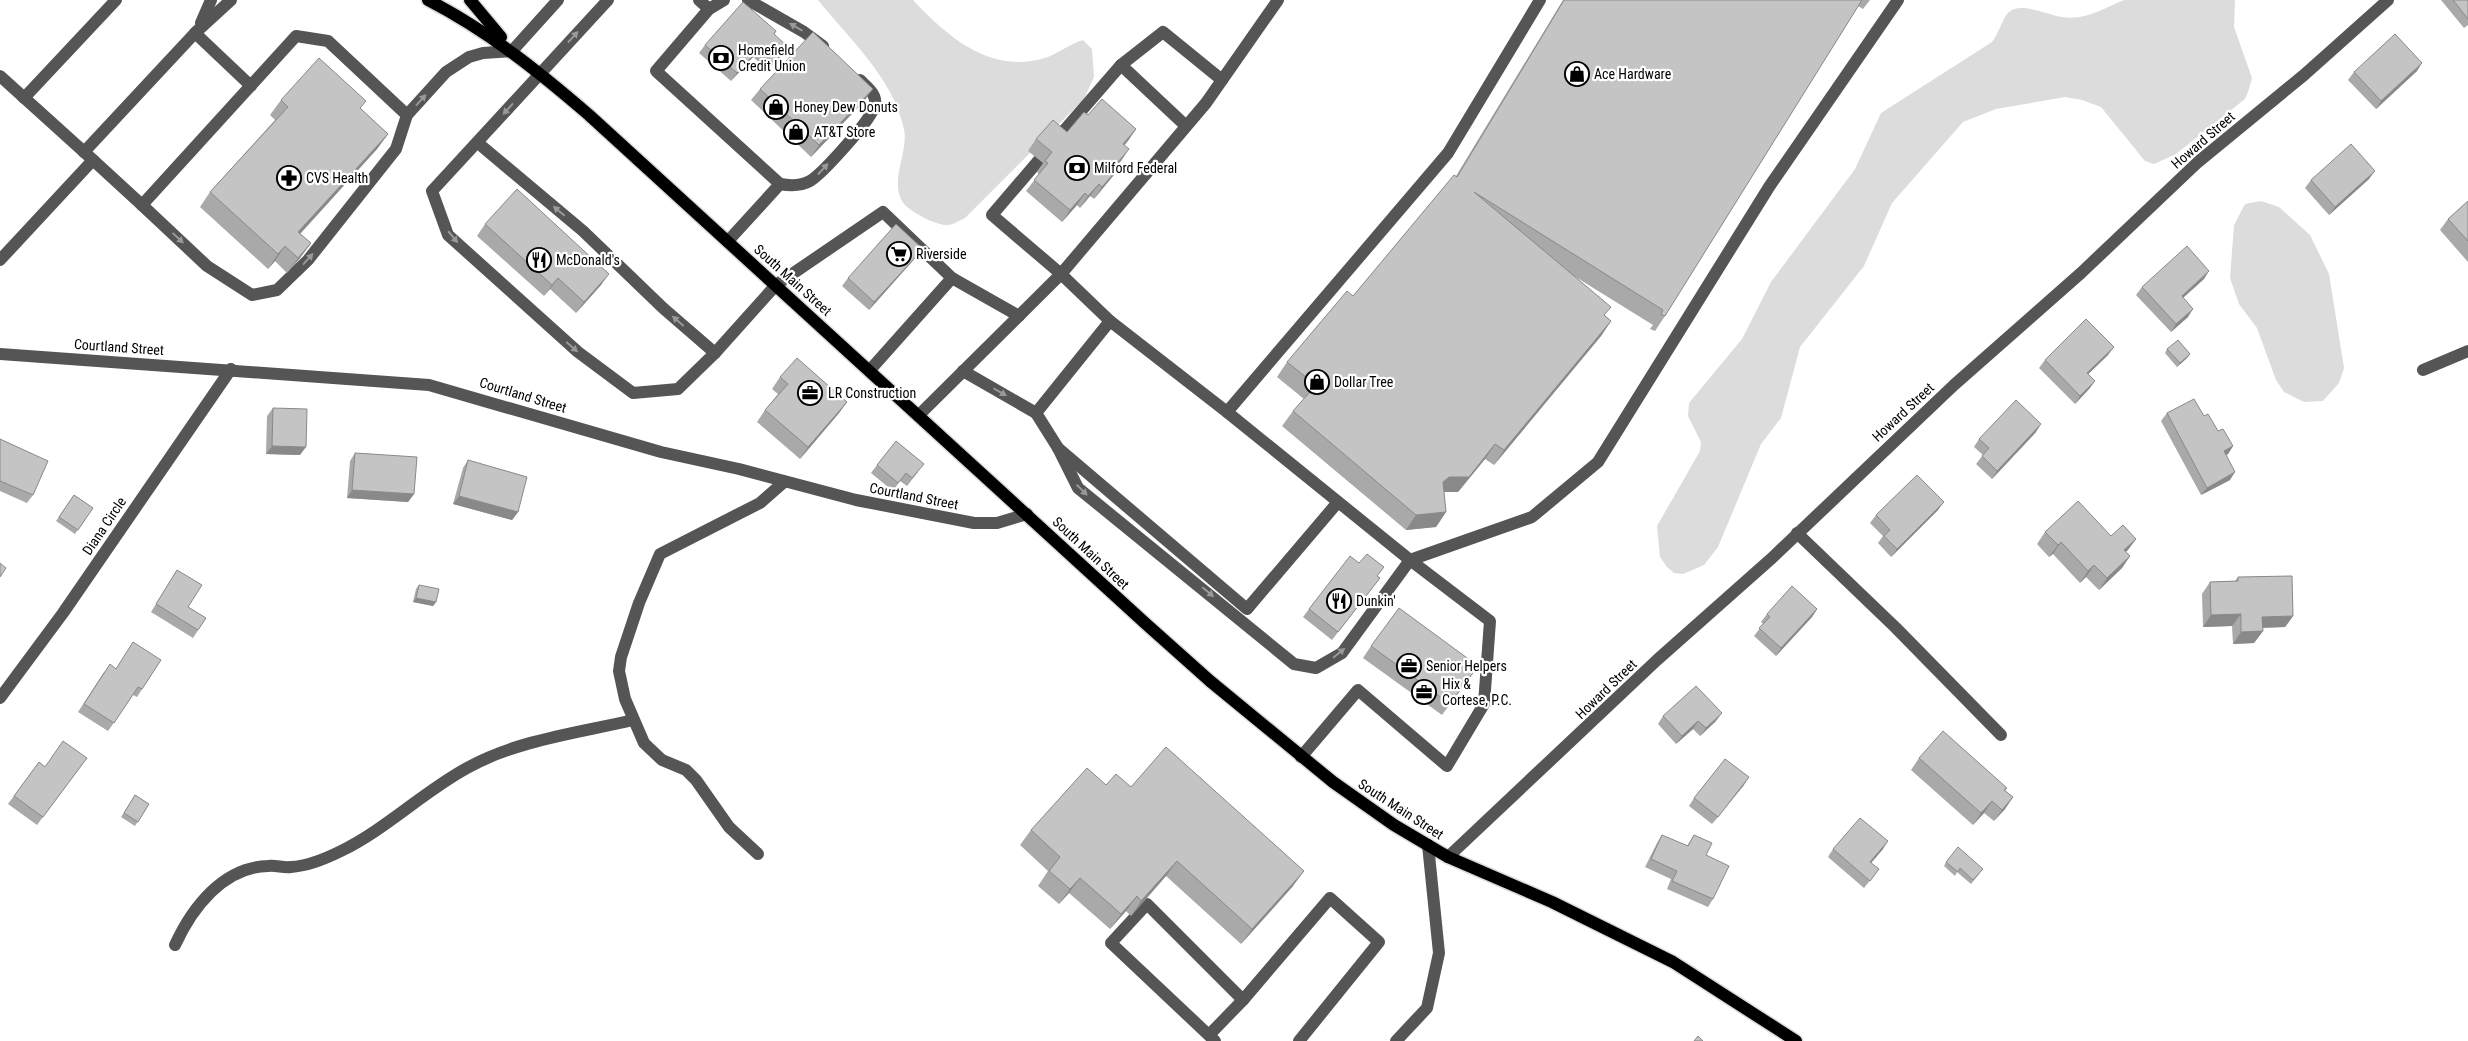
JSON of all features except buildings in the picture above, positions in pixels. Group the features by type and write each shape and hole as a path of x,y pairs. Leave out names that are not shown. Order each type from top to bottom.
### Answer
{"main road":[{"name":"South Main Street","path":"428,0 474,25 540,73 728,241 1203,674 1332,782 1394,825 1448,857 1552,902 1673,962 1796,1041"},
{"path":"470,0 512,51"}],"street":[{"path":"24,98 116,0"},
{"path":"196,33 211,0"},
{"path":"0,260 196,33 231,0"},
{"path":"0,76 207,266 252,295 277,290 308,260 396,148 407,115 456,64 483,53 512,51 558,0"},
{"path":"608,0 432,191 448,235 578,352 633,393 678,389 715,353 776,285 883,212 952,278 1019,316"},
{"path":"699,0 709,9"},
{"path":"724,0 709,9 656,71 780,184 797,185 811,180 873,112 875,96 850,70"},
{"path":"748,0 813,37 835,57"},
{"path":"919,415 1061,274 1186,126 1222,80 1278,0"},
{"path":"1227,412 1448,153 1540,0"},
{"path":"963,371 1036,413 1058,448 1078,488 1294,664 1316,668 1342,653 1410,560 1532,517 1598,462 1769,187 1898,0"},
{"name":"Howard Street","path":"1448,857 1657,660 1797,533 1954,385 2081,273 2198,162 2304,75 2388,0"},
{"path":"1055,141 1120,65 1163,32 1222,80"},
{"path":"196,33 251,86"},
{"path":"142,205 296,36 328,41 407,115"},
{"path":"1120,65 1186,126"},
{"path":"478,142 583,231 663,308 715,353"},
{"path":"1039,160 992,215 1061,274 1110,321 1227,412 1410,560 1490,621 1484,704 1447,766 1358,690 1301,756"},
{"path":"728,241 780,184"},
{"path":"870,370 952,278"},
{"path":"1036,413 1110,321"},
{"path":"2423,370 2468,351"},
{"name":"Courtland Street","path":"0,354 231,369 442,387 661,452 856,500 974,523 997,523 1027,514"},
{"name":"Diana Circle","path":"0,698 63,613 231,369"},
{"path":"1058,448 1248,609 1338,502"},
{"path":"758,854 729,827 696,780 686,770 662,760 644,743 633,720 621,685 619,670 621,657 640,603 660,554 760,503 784,482"},
{"path":"1797,533 1896,628 2001,735"},
{"path":"175,945 184,924 197,906 213,890 230,878 248,870 267,866 298,866 330,857 379,828 461,771 491,757 516,748 633,720"},
{"path":"1396,1041 1427,1008 1440,953 1428,845"},
{"path":"1243,1000 1147,904 1111,943 1212,1038 1330,898 1379,942 1299,1041"}],"shaded area":[{"path":"818,0 913,0 956,39 989,57 1006,61 1025,62 1045,58 1083,40 1092,49 1094,77 1084,99 965,218 950,225 943,225 918,214 904,204 898,187 898,177 905,138 898,110 880,75"},
{"path":"2124,0 2235,0 2234,27 2252,78 2245,99 2176,154 2154,164 2145,161 2101,107 2082,100 2065,97 1996,109 1963,122 1892,203 1864,266 1800,347 1781,418 1761,444 1718,547 1704,565 1683,574 1674,573 1660,557 1657,526 1700,451 1701,442 1688,416 1689,403 1742,339 1771,282 1855,169 1881,113 1992,42 2005,17 2012,10 2026,8 2070,18 2094,13"},
{"path":"2261,201 2279,207 2310,235 2329,274 2344,368 2339,383 2323,401 2304,402 2284,392 2276,380 2257,328 2239,304 2230,278 2234,225 2245,204"}],"place":[{"name":"Homefield Credit Union","path":"721,58"},
{"name":"Ace Hardware","path":"1577,74"},
{"name":"Honey Dew Donuts","path":"776,107"},
{"name":"AT&T Store","path":"796,132"},
{"name":"Milford Federal","path":"1077,168"},
{"name":"CVS Health","path":"289,178"},
{"name":"Riverside","path":"899,254"},
{"name":"McDonald's","path":"539,260"},
{"name":"Dollar Tree","path":"1317,382"},
{"name":"LR Construction","path":"810,393"},
{"name":"Dunkin'","path":"1339,601"},
{"name":"Senior Helpers","path":"1409,666"},
{"name":"Hix & Cortese, P.C.","path":"1424,692"}]}
